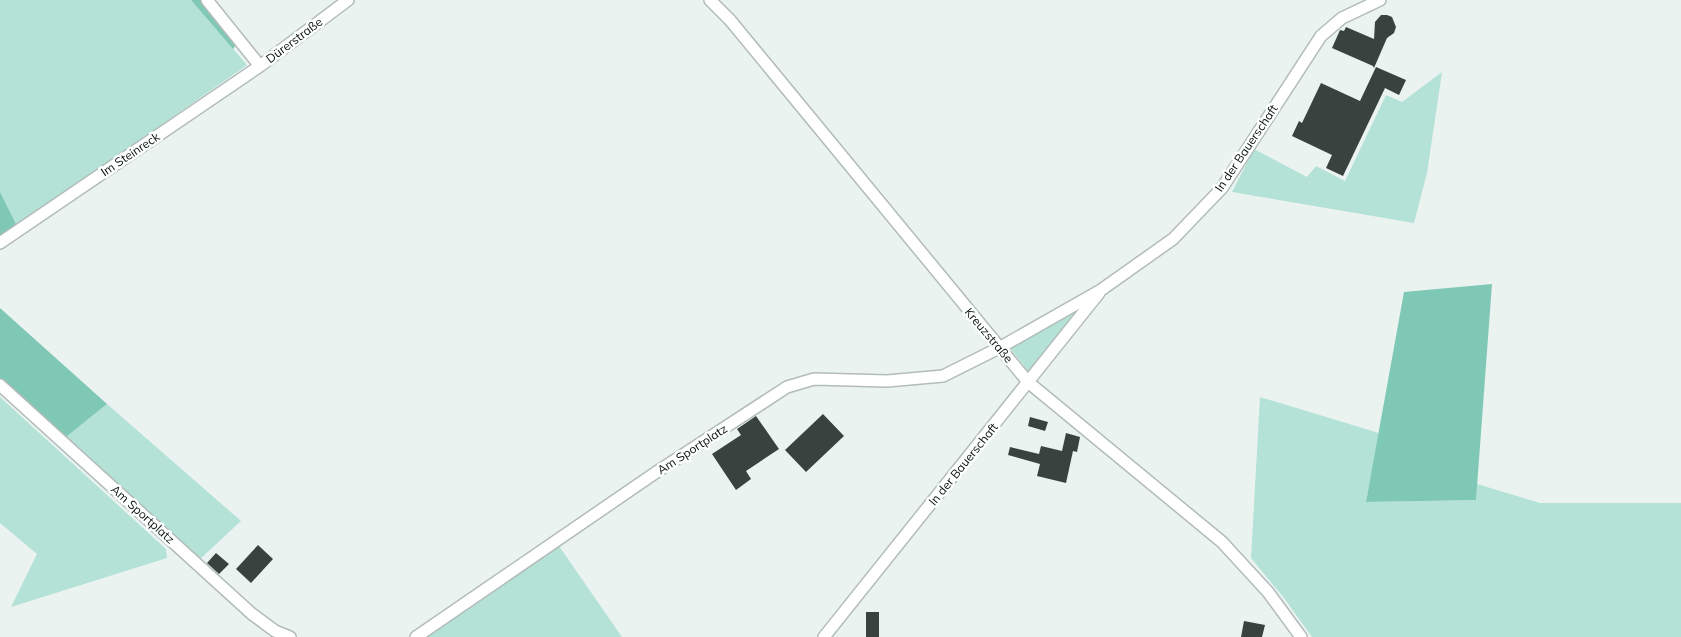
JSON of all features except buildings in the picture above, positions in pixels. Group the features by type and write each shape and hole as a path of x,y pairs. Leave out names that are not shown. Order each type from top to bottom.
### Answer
{"street":[{"name":"Dürerstraße","path":"207,0 260,66 348,0"},
{"name":"Kreuzstraße","path":"710,0 730,20 1028,382 1222,542 1268,592 1301,637"},
{"name":"In der Bauerschaft","path":"999,348 1101,290 1173,239 1222,188 1321,36 1342,18 1380,0"},
{"name":"Im Steinreck","path":"0,243 260,66"},
{"name":"In der Bauerschaft","path":"824,637 1093,303 1101,290"},
{"name":"Am Sportplatz","path":"416,637 658,470 787,387 814,379 887,380 943,376 999,348"},
{"name":"Am Sportplatz","path":"0,385 252,614 276,631 290,637"}],"green space":[{"path":"0,0 191,0 247,65 17,226 0,192"},
{"path":"191,0 200,0 236,45 233,49"},
{"path":"1442,72 1427,173 1414,223 1232,192 1254,149 1307,177 1316,166 1345,181 1386,95 1402,102"},
{"path":"0,192 17,226 0,238"},
{"path":"1492,284 1476,500 1366,502 1404,292"},
{"path":"0,308 107,404 66,437 0,379"},
{"path":"1078,308 1080,311 1029,372 1010,348"},
{"path":"0,397 166,549 167,558 11,607 37,554 0,523"},
{"path":"1260,397 1379,433 1366,502 1476,500 1477,484 1540,503 1681,503 1681,637 1312,637 1284,598 1251,558"},
{"path":"107,404 241,521 199,560 66,437"},
{"path":"559,546 622,637 427,637"}]}
